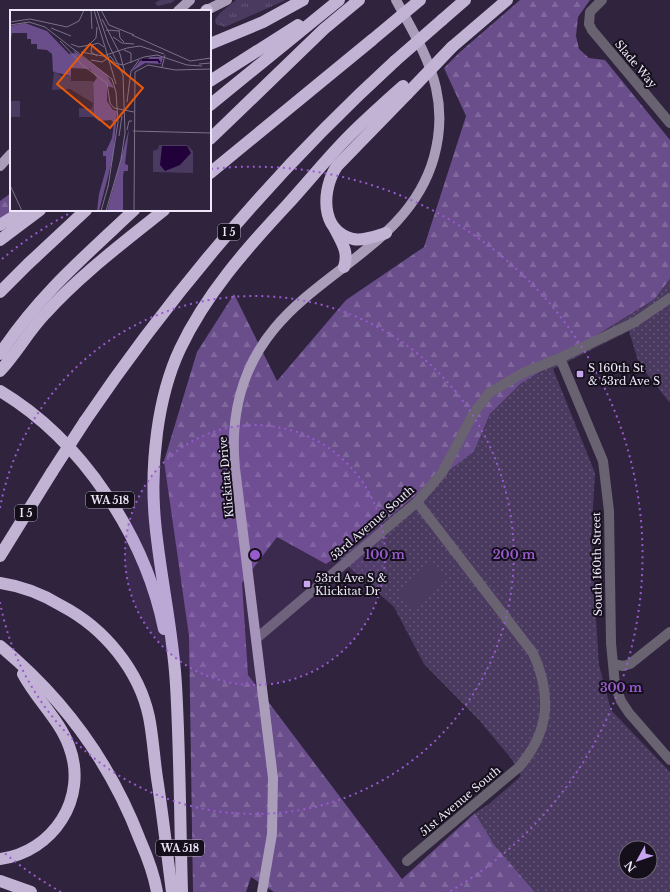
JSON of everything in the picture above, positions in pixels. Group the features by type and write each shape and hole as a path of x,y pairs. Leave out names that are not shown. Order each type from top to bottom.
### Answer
{"highway":[{"path":"211,44 263,22 302,0"},
{"path":"211,137 324,29 360,0"},
{"path":"211,172 420,0"},
{"name":"I 5","path":"0,556 85,421 188,280 244,215 344,107 465,0"},
{"path":"176,685 170,625 155,520 154,482 158,427 168,382 187,337 201,311 227,272 350,136 405,90 506,0"},
{"path":"211,80 281,35 335,3"},
{"path":"211,104 335,3"},
{"path":"211,34 216,36 234,33"},
{"path":"344,267 346,261 345,248 328,214 326,196 327,186 334,170 405,90"},
{"path":"0,225 22,211"},
{"path":"0,240 39,211"},
{"path":"0,292 32,259 85,211"},
{"path":"0,372 8,342 33,309 52,288 133,211"},
{"path":"4,358 44,314 75,284 163,211"},
{"path":"333,225 341,234 353,239 366,239 386,233"},
{"name":"WA 518","path":"0,391 42,423 76,455 113,504 150,577 162,620 176,685 182,892"},
{"path":"0,583 9,584 48,597 80,615 100,631 123,660 138,688 148,716 172,892"},
{"path":"0,646 15,658 27,681 64,735 70,747 75,775 74,792 68,809 59,826 36,847 24,853 0,859"},
{"name":"WA 518","path":"15,658 62,706 86,736 108,772 128,807 144,848 157,892"},
{"path":"0,881 31,892"}],"main road":[{"path":"179,10 190,0"},
{"path":"207,10 216,0"},
{"path":"208,10 227,0"},
{"name":"Klickitat Drive","path":"262,892 272,834 273,789 257,638 234,453 234,424 239,398 253,362 274,329 289,314 386,233 413,204 427,178 435,152 439,119 436,87 415,35 397,2"},
{"path":"0,167 10,155"},
{"path":"0,167 10,162"}],"street":[{"name":"Slade Way","path":"602,0 595,6 589,18 592,30 669,120"},
{"path":"560,358 635,322 670,298"},
{"name":"53rd Avenue South","path":"257,638 417,502 442,473 473,414 489,393 523,373 560,358"},
{"name":"South 160th Street","path":"560,358 603,461 609,511 613,664 615,685 624,705 670,760"},
{"name":"51st Avenue South","path":"407,861 519,767 527,758 538,739 545,716 546,697 541,670 533,652 523,637 417,502"},
{"path":"613,664 622,666 630,664 670,632"}],"green space":[{"path":"160,0 175,0 171,3 158,6 155,3"},
{"path":"236,0 286,0 225,27 216,24 215,20 220,13"},
{"path":"520,0 590,0 578,17 576,36 579,49 589,58 605,60 670,140 670,279 655,299 560,358 490,414 474,452 414,497 360,541 326,564 277,537 242,583 248,675 402,879 475,813 495,845 535,892 274,892 251,877 246,892 193,892 189,636 164,461 197,352 234,294 277,381 346,300 424,247 466,116 444,68 460,52"},
{"path":"10,194 10,211 14,211 0,220 0,201"},
{"path":"670,279 670,403 639,364 629,331 553,369 595,473 591,540 599,665 611,710 670,772 670,892 535,892 494,845 475,813 489,804 521,776 513,761 480,721 424,664 394,607 337,556 360,541 414,497 474,452 490,414 520,384 655,299"},
{"path":"430,560 447,576 415,611 398,595"}],"place":[{"name":"S 160th St & 53rd Ave S","path":"580,374"},
{"name":"53rd Ave S & Klickitat Dr","path":"307,584"}]}
